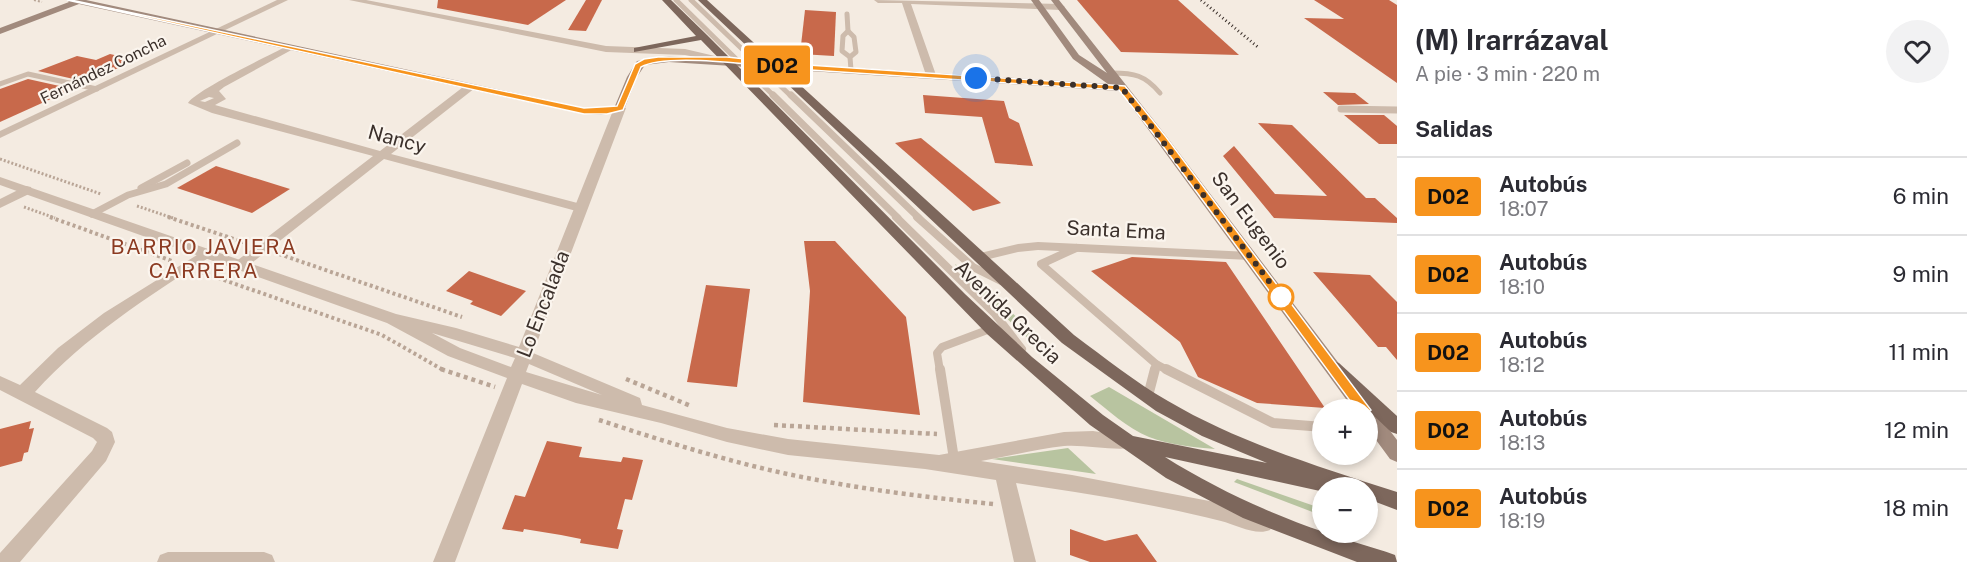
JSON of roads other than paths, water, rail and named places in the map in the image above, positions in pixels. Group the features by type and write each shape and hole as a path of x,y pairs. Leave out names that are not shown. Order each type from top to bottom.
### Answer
{"main road":[{"path":"0,31 77,0 584,111 607,111 620,108"},
{"name":"Avenida Grecia","path":"666,0 704,37 733,60 990,329 1077,407 1172,471 1211,493 1269,521 1307,536 1387,562"},
{"name":"Avenida Grecia","path":"702,0 1068,339 1164,407 1243,446 1328,477"},
{"name":"San Eugenio","path":"1037,3 1076,57 1122,88"},
{"name":"San Eugenio","path":"1058,4 1356,399"},
{"path":"632,50 704,37"},
{"path":"1076,57 1089,82 1087,85"},
{"path":"638,66 646,61 658,59 733,60 1122,88"},
{"name":"Lo Encalada","path":"620,108 638,66"},
{"path":"1333,367 1381,429 1397,454"},
{"path":"1126,441 1312,482"},
{"path":"1378,496 1397,501"}],"street":[{"name":"Fernández Concha","path":"0,135 284,0"},
{"path":"353,0 606,49 692,53 733,60"},
{"path":"878,0 1058,4"},
{"path":"905,1 931,75"},
{"name":"Nancy","path":"290,48 220,84 207,100 216,111 580,208"},
{"path":"632,50 637,57 638,66"},
{"path":"239,266 471,86"},
{"name":"Lo Encalada","path":"444,562 620,108"},
{"path":"0,181 393,320 513,384 661,416 757,442 925,461 1072,483 1220,512 1307,536"},
{"path":"3,202 26,190"},
{"name":"Santa Ema","path":"981,257 1027,246 1250,256"},
{"path":"23,393 56,358 83,336 205,254"},
{"path":"393,320 447,330 523,354 583,377 661,416"},
{"path":"0,382 100,433 105,436 106,442 99,456 6,562"},
{"path":"925,461 954,459 1064,439 1093,438 1126,441"},
{"path":"1004,474 1025,562"},
{"path":"168,562 264,562"}],"lane":[{"path":"676,0 733,60 995,314 1043,378"},
{"path":"691,0 952,250 973,267 1012,286"},
{"path":"847,14 848,31 854,37 856,52 850,57"},
{"path":"848,31 843,36 842,51 850,57 851,70"},
{"path":"1112,73 1140,74 1147,77 1160,93"},
{"path":"0,84 28,74 97,89"},
{"path":"1341,109 1397,110"},
{"path":"128,195 166,184 237,143"},
{"path":"92,214 187,163"},
{"path":"1076,248 1041,264 1156,364 1273,423 1312,426"},
{"path":"954,459 937,353 942,347 990,329"},
{"path":"1148,396 1156,364"}],"railway":[{"path":"1201,0 1259,48"}],"district":[{"name":"BARRIO JAVIERA CARRERA","path":"204,259"}]}
